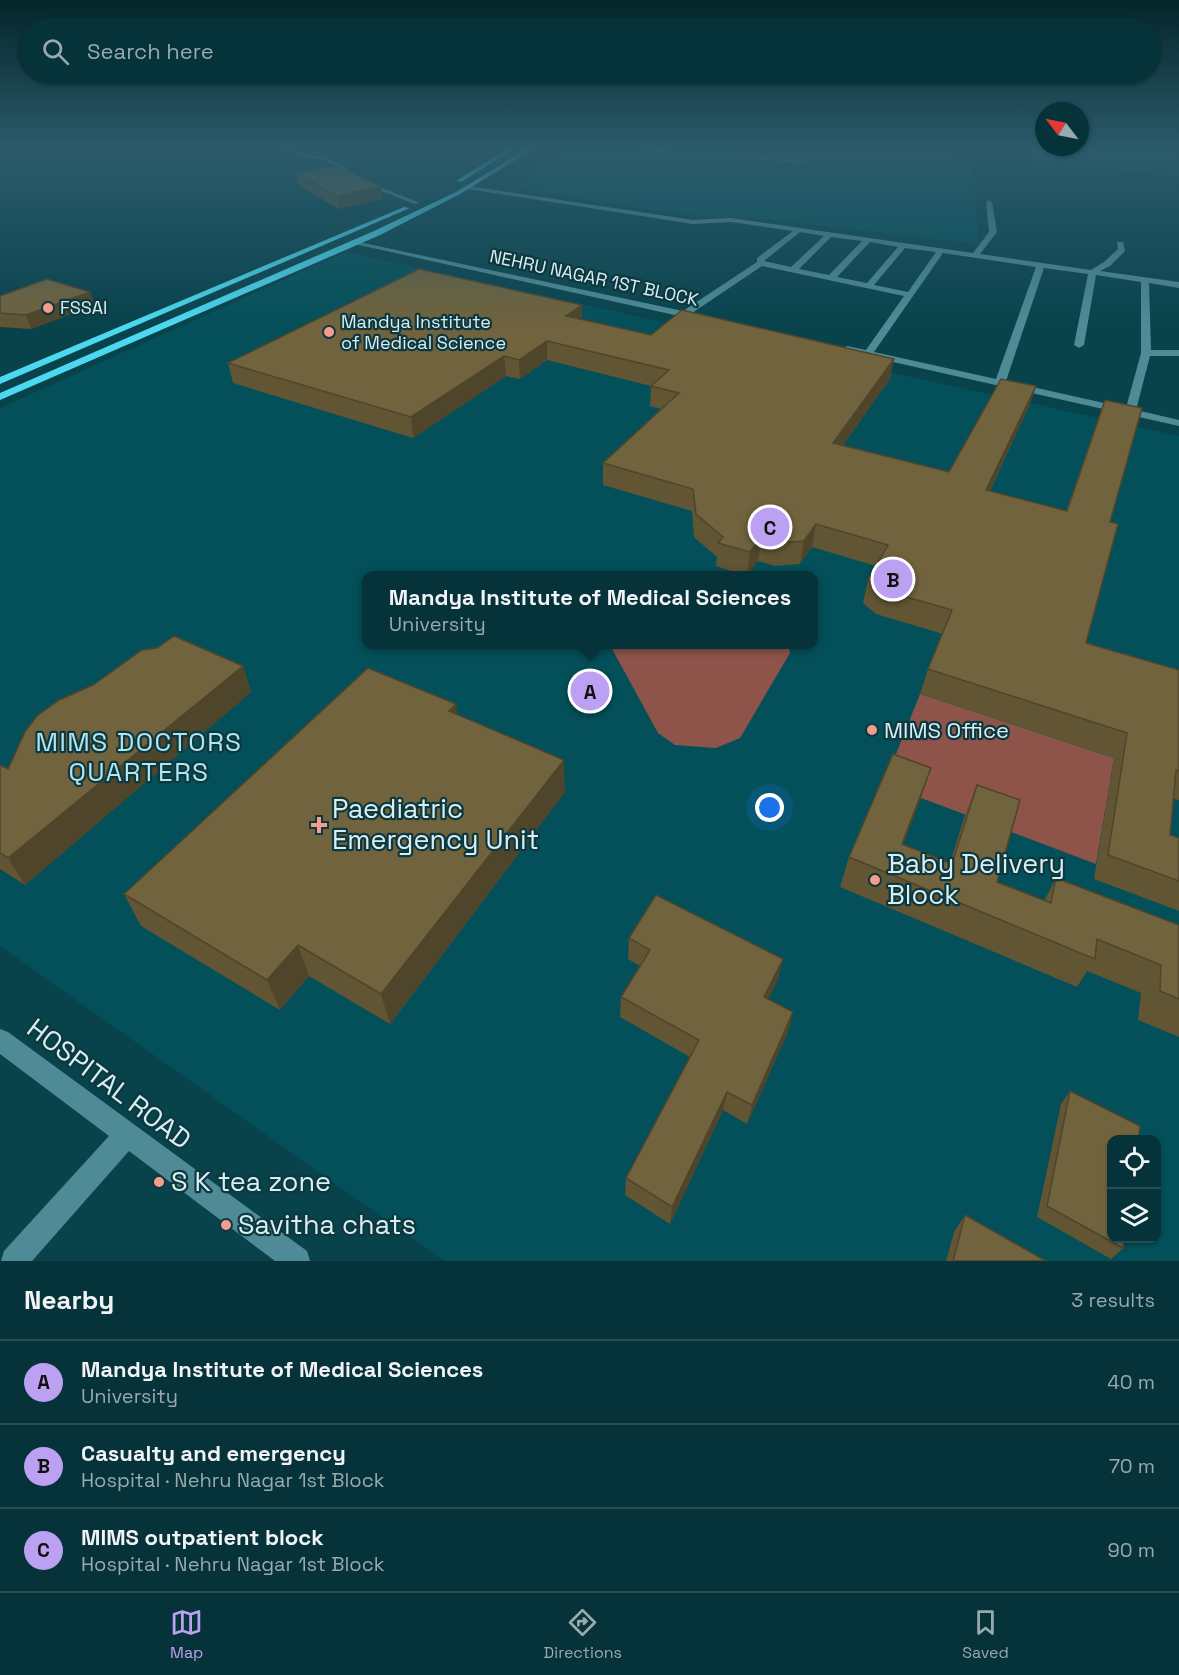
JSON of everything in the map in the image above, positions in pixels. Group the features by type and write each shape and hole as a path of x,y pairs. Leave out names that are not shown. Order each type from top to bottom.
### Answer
{"main road":[{"path":"0,381 406,208"},
{"path":"0,397 354,243 428,208"}],"street":[{"path":"600,208 693,222 730,220 831,233 1179,285"},
{"path":"976,254 993,232 990,208"},
{"path":"685,314 760,263 760,260 800,229"},
{"path":"792,271 831,233"},
{"path":"830,279 869,239"},
{"name":"NEHRU NAGAR 1ST BLOCK","path":"354,243 708,319"},
{"path":"868,287 904,244"},
{"path":"1079,345 1093,272 1107,264 1122,249 1120,244"},
{"path":"869,353 942,249"},
{"path":"760,263 910,296"},
{"path":"1000,383 1041,264"},
{"path":"1130,412 1146,353 1145,280"},
{"path":"835,346 1179,423"},
{"path":"1146,353 1179,352"},
{"name":"HOSPITAL ROAD","path":"0,1040 297,1261"},
{"path":"14,1261 127,1134"}],"shaded area":[{"path":"640,208 976,208 979,244 764,219 685,215"},
{"path":"346,252 1179,436 1179,1261 444,1261 0,946 0,408"},
{"path":"612,649 790,649 790,653 740,738 716,748 675,745 658,733"},
{"path":"920,694 1114,758 1096,864 884,784"}],"building":[{"path":"419,269 582,305 566,316 651,335 682,310 894,359 833,443 949,472 1001,379 1036,386 986,490 1067,511 1105,400 1142,408 1110,522 1118,524 1086,643 1179,670 1179,771 1176,770 1170,835 1179,838 1179,881 1108,855 1127,733 928,669 952,610 882,590 868,580 888,545 816,524 804,541 778,543 761,538 750,552 718,543 723,537 696,514 693,489 603,463 679,393 651,386 669,370 547,341 519,360 504,356 411,417 228,363"},
{"path":"47,279 90,292 26,315 0,313 0,296"},
{"path":"174,636 243,666 8,858 0,853 0,765 8,769 25,732 37,716 59,700 93,685 142,650 157,648"},
{"path":"368,668 456,704 449,711 564,760 381,994 298,945 267,980 124,894"},
{"path":"893,754 931,768 902,844 952,864 977,785 1020,800 997,882 1051,903 1056,878 1179,925 1179,999 1160,991 1161,965 1097,939 1095,959 849,857"},
{"path":"656,895 783,959 764,997 793,1012 752,1105 727,1092 672,1207 626,1178 699,1040 621,997 650,950 629,938"},
{"path":"1070,1091 1140,1126 1139,1135 1107,1135 1107,1239 1047,1206"},
{"path":"965,1215 1046,1261 953,1261"},
{"path":"1114,1243 1124,1243 1123,1248"}],"place":[{"name":"FSSAI","path":"48,308"},
{"name":"Mandya Institute of Medical Science","path":"329,332"},
{"name":"MIMS outpatient block","path":"770,527"},
{"name":"Casualty and emergency","path":"893,579"},
{"name":"Mandya Institute of Medical Sciences","path":"590,691"},
{"name":"MIMS Office","path":"872,730"},
{"name":"Paediatric Emergency Unit","path":"319,825"},
{"name":"Baby Delivery Block","path":"875,880"},
{"name":"S K tea zone","path":"159,1182"},
{"name":"Savitha chats","path":"226,1225"}],"district":[{"name":"MIMS DOCTORS QUARTERS","path":"139,757"}]}
